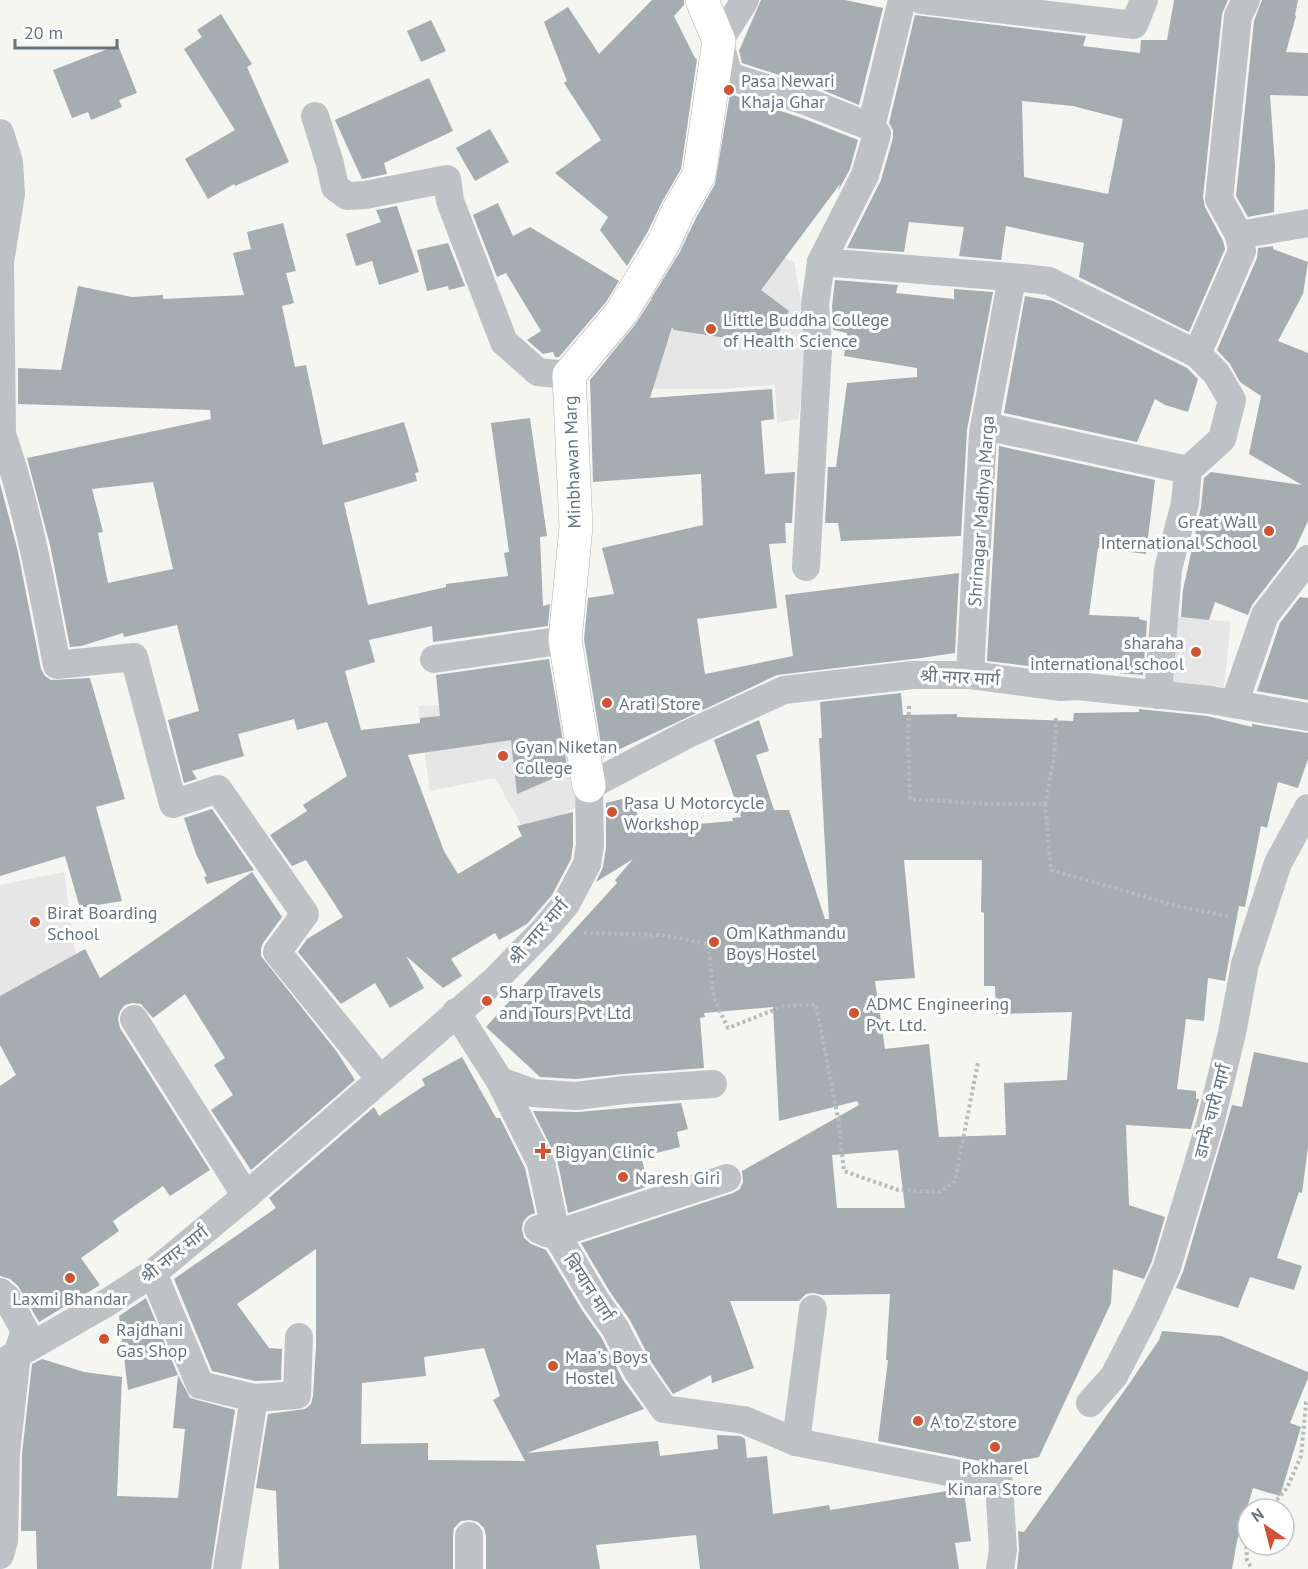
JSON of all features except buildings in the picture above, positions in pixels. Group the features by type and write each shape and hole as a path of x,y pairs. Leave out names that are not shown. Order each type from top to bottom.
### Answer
{"street":[{"path":"702,0 719,41 729,76 808,102 871,127 877,134 865,175 821,262 815,305 818,349 806,567"},
{"path":"719,41 745,0"},
{"path":"871,127 902,0"},
{"path":"922,0 1134,26 1144,0"},
{"path":"1197,354 1242,251 1239,235 1219,199 1238,16 1246,0"},
{"name":"Minbhawan Marg","path":"589,786 565,640 576,527 569,375 621,313 664,242 699,175 719,41"},
{"path":"315,116 335,187 347,196 365,195 447,179 450,201 504,342 538,372 569,375"},
{"path":"0,133 9,162 11,194 0,262 4,442 36,561 57,665 134,657 173,804 218,789 305,914 278,952 380,1079"},
{"path":"1239,235 1308,223"},
{"path":"821,262 1049,281 1197,354 1216,374 1232,400 1222,439 1188,470 1185,503 1168,569 1158,695"},
{"name":"Shrinagar Madhya Marga","path":"970,675 983,433 1012,278"},
{"path":"985,426 1188,470"},
{"path":"1234,704 1265,615 1308,559"},
{"path":"434,659 565,640"},
{"name":"श्री नगर मार्ग","path":"8,1359 108,1302 153,1273 246,1196 494,981 566,904 587,864 590,844 589,786 688,734 784,690 913,675 970,675 1061,687 1077,686 1234,704 1308,717"},
{"name":"डान्फे चारी मार्ग","path":"1090,1403 1114,1376 1167,1267 1210,1124 1232,1033 1245,964 1278,863 1308,808"},
{"name":"बिग्यान मार्ग","path":"456,1012 500,1081 542,1163 546,1231 615,1328 638,1372 664,1409 744,1420 796,1442 999,1482 1003,1550 1000,1569"},
{"path":"134,1019 246,1196"},
{"path":"500,1081 533,1093 576,1096 713,1083"},
{"path":"546,1231 727,1178"},
{"path":"153,1273 200,1385 296,1406 299,1337"},
{"path":"0,1292 7,1298 25,1331 8,1359 4,1541 0,1555"},
{"path":"796,1442 813,1310"},
{"path":"227,1569 254,1398"},
{"path":"469,1536 469,1569"}],"path":[{"path":"913,675 908,743 910,800 1045,804"},
{"path":"1061,687 1055,707 1054,758 1045,804 1051,870 1181,907 1224,915 1242,921 1263,908"},
{"path":"544,930 593,934 662,935 708,944 714,999 728,1028 784,1006 816,1005 838,1118 844,1171 898,1190 940,1192 956,1181 978,1062"},
{"path":"1279,1497 1287,1488 1301,1456 1308,1401"}],"shaded area":[{"name":"Little Buddha College of Health Science","path":"687,230 716,250 773,252 794,262 809,345 798,419 777,423 775,385 720,389 648,389 623,367 601,354"},
{"name":"sharaha international school","path":"1169,616 1231,622 1224,687 1162,681"},
{"name":"Gyan Niketan College","path":"567,694 590,798 528,837 495,778 430,791 418,706 476,704"},
{"name":"Birat Boarding School","path":"64,872 76,959 0,1001 0,885"}],"place":[{"name":"Pasa Newari Khaja Ghar","path":"729,90"},
{"name":"Little Buddha College of Health Science","path":"711,329"},
{"name":"Great Wall International School","path":"1269,531"},
{"name":"sharaha international school","path":"1196,652"},
{"name":"Arati Store","path":"607,703"},
{"name":"Gyan Niketan College","path":"503,756"},
{"name":"Pasa U Motorcycle Workshop","path":"612,812"},
{"name":"Birat Boarding School","path":"35,922"},
{"name":"Om Kathmandu Boys Hostel","path":"714,942"},
{"name":"Sharp Travels and Tours Pvt Ltd","path":"487,1001"},
{"name":"ADMC Engineering Pvt. Ltd.","path":"854,1013"},
{"name":"Bigyan Clinic","path":"543,1151"},
{"name":"Naresh Giri","path":"623,1177"},
{"name":"Laxmi Bhandar","path":"70,1278"},
{"name":"Rajdhani Gas Shop","path":"104,1339"},
{"name":"Maa's Boys Hostel","path":"553,1366"},
{"name":"A to Z store","path":"918,1421"},
{"name":"Pokharel Kinara Store","path":"995,1447"}]}
